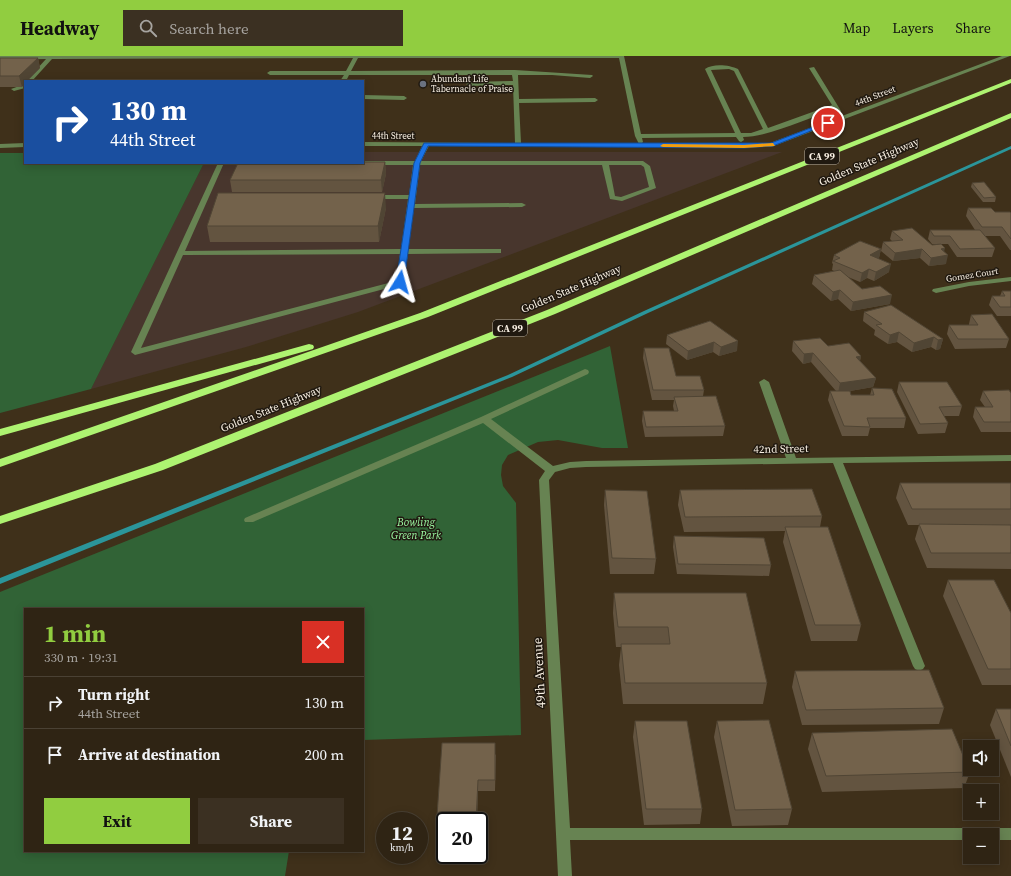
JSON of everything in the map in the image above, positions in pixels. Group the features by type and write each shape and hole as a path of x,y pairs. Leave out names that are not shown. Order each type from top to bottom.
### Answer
{"highway":[{"name":"Golden State Highway","path":"0,463 424,315 1011,81"},
{"name":"Golden State Highway","path":"0,520 159,467 552,312 1011,115"},
{"path":"0,433 424,315"}],"street":[{"path":"270,73 346,73 453,65 621,56 640,146"},
{"name":"44th Street","path":"364,144 640,146 771,145 1008,56"},
{"path":"343,80 356,57"},
{"path":"0,58 356,57 515,72 574,73 590,76"},
{"path":"30,80 50,58"},
{"path":"744,146 708,69 730,67 736,70 767,131"},
{"path":"812,68 842,118"},
{"path":"515,72 518,145"},
{"path":"469,84 515,83"},
{"path":"14,89 24,86"},
{"path":"364,97 404,98"},
{"path":"516,101 595,100"},
{"path":"638,136 738,136 767,131 835,106"},
{"path":"0,146 24,145"},
{"path":"221,164 209,198 180,253 135,352 400,282 417,163 426,145"},
{"path":"364,163 605,163 646,164 653,188 622,199 612,198 605,163"},
{"path":"364,197 412,197"},
{"path":"411,206 522,205"},
{"path":"180,253 498,251"},
{"name":"Gomez Court","path":"936,291 969,284 1011,279"},
{"path":"249,520 484,419 585,372"},
{"path":"764,382 792,461"},
{"path":"484,419 551,470"},
{"name":"42nd Street","path":"551,470 570,465 586,464 1011,458"},
{"path":"837,461 919,666"},
{"name":"49th Avenue","path":"551,470 544,480 565,876"},
{"path":"563,834 1011,834"}],"shaded area":[{"path":"364,152 782,152 358,312 246,347 91,389 204,164 364,164"}],"green space":[{"path":"0,153 24,153 24,164 204,164 91,389 0,413"},
{"name":"Bowling Green Park","path":"610,346 628,448 602,448 558,440 538,442 508,455 502,465 501,475 503,486 516,503 521,735 364,740 364,608 24,608 24,852 289,852 285,876 0,876 0,592"}],"building":[{"path":"0,58 38,58 19,76 0,76"},
{"path":"364,162 385,162 381,180 230,180 238,164 364,164"},
{"path":"984,182 996,197 984,198 972,183"},
{"path":"218,193 385,193 378,226 207,226"},
{"path":"968,208 991,208 995,212 1010,212 1011,239 1002,227 982,227"},
{"path":"912,228 932,245 941,244 945,248 941,249 948,255 931,258 922,249 895,253 883,242 903,240 892,231"},
{"path":"930,230 980,230 995,248 960,249 950,236 934,236"},
{"path":"860,241 881,249 870,255 891,264 876,272 869,269 862,273 833,261 840,258 834,255"},
{"path":"840,270 862,289 880,286 892,295 853,302 840,290 833,292 814,275"},
{"path":"1002,291 1011,291 1011,307 1000,307 992,296 1005,296"},
{"path":"891,305 943,339 938,340 934,337 914,343 899,332 890,335 876,325 882,324 864,312"},
{"path":"992,314 1009,339 958,339 949,325 978,325 971,315"},
{"path":"710,321 738,341 721,347 714,342 688,351 667,335"},
{"path":"820,338 828,346 849,343 861,356 856,357 876,378 840,383 813,353 804,354 793,341"},
{"path":"644,348 669,348 676,376 700,376 704,390 653,390"},
{"path":"899,382 947,382 962,406 939,407 948,423 920,424"},
{"path":"872,388 892,389 906,418 867,418 870,427 844,426 830,391 850,391 851,395 874,395"},
{"path":"1009,390 1011,393 1011,422 984,422 975,407 993,407 983,391"},
{"path":"716,396 725,426 646,427 643,411 678,411 674,397"},
{"path":"900,483 1011,483 1011,509 912,509"},
{"path":"812,489 822,516 685,517 680,490"},
{"path":"605,490 647,491 656,559 612,558"},
{"path":"919,524 1011,525 1011,553 931,553"},
{"path":"785,527 828,527 861,625 815,625"},
{"path":"674,536 764,538 771,565 678,564"},
{"path":"948,580 994,580 1011,613 1011,669 988,669"},
{"path":"614,593 746,593 767,683 625,683 621,644 670,644 668,627 618,627"},
{"path":"929,670 944,708 806,710 795,671"},
{"path":"996,709 1011,709 1011,746"},
{"path":"769,720 792,809 735,810 717,721"},
{"path":"635,721 687,721 702,809 646,809"},
{"path":"952,729 963,755 963,772 826,776 812,733"},
{"path":"442,743 495,743 495,780 478,780 476,812 437,812"}],"waterway":[{"path":"0,581 510,376 646,312 1011,147"}],"slow traffic":[{"path":"663,146 773,145"}],"place":[{"name":"Abundant Life Tabernacle of Praise","path":"423,84"}],"route":[{"path":"400,282 417,163 426,145 771,145 828,123"}]}
